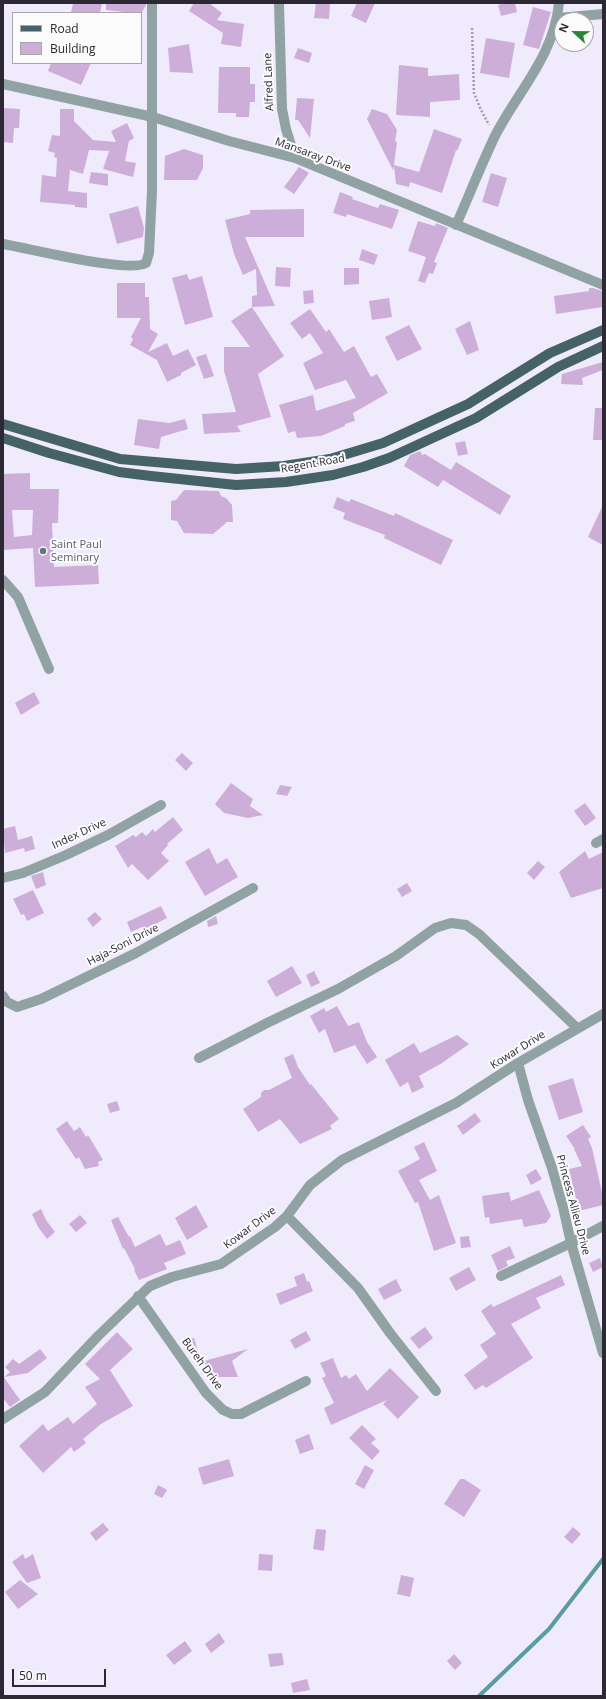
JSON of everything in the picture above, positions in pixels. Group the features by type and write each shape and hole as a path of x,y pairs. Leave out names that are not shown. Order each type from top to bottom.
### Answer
{"main road":[{"name":"Regent Road","path":"3,424 120,458 152,462 236,469 284,466 323,460 358,452 383,443 468,404 550,353 603,330"},
{"name":"Regent Road","path":"3,438 49,453 119,472 151,476 236,485 286,482 320,477 363,467 389,458 476,418 558,367 603,346"}],"street":[{"path":"3,244 89,261 130,266 144,265 146,263 149,253 152,191 152,3"},
{"name":"Alfred Lane","path":"279,3 282,108 294,158"},
{"path":"456,225 496,136 533,76 550,43 554,30"},
{"name":"Mansaray Drive","path":"3,84 153,118 229,141 294,158 603,285"},
{"path":"3,580 18,597 49,669"},
{"name":"Index Drive","path":"3,878 23,872 80,848 108,835 144,813 161,805"},
{"name":"Haja-Soni Drive","path":"3,996 7,1002 17,1006 41,999 136,952 254,888"},
{"path":"199,1058 338,989 396,956 435,928 451,923 466,925 480,934 577,1028"},
{"name":"Kowar Drive","path":"3,1419 45,1392 138,1296 150,1286 172,1277 221,1264 247,1247 287,1216 310,1185 342,1160 456,1103 518,1063 603,1014"},
{"name":"Princess Allieu Drive","path":"518,1063 530,1105 552,1168 563,1206 571,1243 603,1354"},
{"path":"287,1216 358,1288 390,1333 436,1391"},
{"path":"501,1276 603,1226"},
{"name":"Bureh Drive","path":"138,1296 206,1393 223,1410 232,1414 241,1414 306,1381"}],"path":[{"path":"472,28 474,93 481,110 496,136"}],"building":[{"path":"73,3 102,3 100,12 71,12"},
{"path":"106,3 146,3 142,12 106,10"},
{"path":"194,3 209,3 222,13 217,20 244,24 241,47 221,44 223,33 189,11"},
{"path":"316,3 330,3 329,19 314,18"},
{"path":"357,3 375,3 366,23 351,16"},
{"path":"515,3 517,12 501,16 498,5"},
{"path":"533,7 551,12 539,49 523,45"},
{"path":"486,38 515,43 509,78 480,73"},
{"path":"189,44 193,73 170,72 168,48"},
{"path":"298,48 312,53 309,63 294,58"},
{"path":"51,64 91,64 81,85 48,71"},
{"path":"399,65 428,68 428,76 459,74 460,100 430,102 430,117 396,115"},
{"path":"219,67 250,67 250,84 255,84 255,102 250,102 249,117 236,117 236,113 218,113"},
{"path":"297,98 314,99 310,138 298,120 295,120"},
{"path":"3,108 20,109 19,128 14,128 13,143 3,142"},
{"path":"60,109 74,109 74,121 93,140 116,142 111,131 127,123 134,138 129,141 125,161 136,163 133,177 103,169 109,151 89,150 83,174 70,170 68,191 87,193 87,208 75,207 75,205 40,202 42,175 56,177 57,158 54,157 55,153 48,151 52,135 60,136"},
{"path":"372,109 387,114 397,130 394,165 419,172 434,129 462,139 457,151 456,150 442,193 410,182 409,187 396,184 394,166 393,170 367,119"},
{"path":"184,149 203,155 203,168 197,180 164,180 165,156"},
{"path":"299,167 309,173 294,194 284,187"},
{"path":"91,172 108,174 108,186 89,183"},
{"path":"491,173 507,178 498,207 482,202"},
{"path":"340,192 353,197 352,199 378,208 380,204 399,210 392,229 347,214 346,217 333,213"},
{"path":"138,206 144,228 143,237 117,244 109,214"},
{"path":"304,209 304,237 245,237 275,306 252,307 252,296 257,295 256,269 243,275 234,254 225,220 250,214 250,210"},
{"path":"418,221 435,226 436,223 448,228 434,262 437,263 433,274 429,273 425,283 418,281 426,257 408,251"},
{"path":"362,249 378,255 374,265 359,260"},
{"path":"276,267 291,268 290,287 275,286"},
{"path":"344,268 359,268 359,284 344,285"},
{"path":"187,274 189,280 202,276 213,317 185,325 172,278"},
{"path":"117,283 145,283 145,297 149,297 150,329 158,334 148,352 167,343 173,356 188,349 196,365 167,382 157,360 130,345 133,339 131,337 141,318 117,318"},
{"path":"589,288 602,291 603,307 556,314 554,296 589,291"},
{"path":"313,290 314,303 304,304 303,291"},
{"path":"389,298 392,317 372,320 369,301"},
{"path":"252,307 284,356 258,374 271,417 237,426 241,432 204,434 202,414 236,412 224,371 224,347 250,347 231,321"},
{"path":"310,309 326,332 329,329 344,352 354,346 371,377 377,374 388,393 353,413 355,421 345,424 345,426 321,436 297,438 295,431 288,433 279,405 313,395 316,411 356,398 346,380 315,390 303,363 323,353 310,333 302,339 290,323"},
{"path":"470,321 479,350 467,355 455,329"},
{"path":"409,325 422,349 397,361 385,337"},
{"path":"206,354 214,376 204,379 196,357"},
{"path":"603,362 603,370 582,378 583,385 561,384 562,374"},
{"path":"595,408 603,408 603,440 593,440"},
{"path":"138,419 169,423 185,419 188,429 161,437 159,449 134,445"},
{"path":"465,441 468,454 458,456 455,443"},
{"path":"420,451 422,455 425,454 451,470 456,462 511,496 500,515 443,480 438,487 404,466 410,455"},
{"path":"30,473 30,489 59,489 58,523 52,523 54,567 98,565 99,584 35,587 33,548 3,550 3,474","holes":["12,510 33,510 32,535 14,537"]},
{"path":"184,490 219,491 221,496 226,498 232,505 233,522 227,522 213,534 184,533 177,521 171,520 171,501 176,500"},
{"path":"337,497 349,502 351,499 394,516 395,513 453,540 441,565 384,538 385,535 343,519 345,513 333,508"},
{"path":"603,505 603,545 588,537"},
{"path":"34,692 40,703 21,715 15,703"},
{"path":"182,753 193,763 186,771 175,760"},
{"path":"231,783 253,799 250,806 263,815 248,818 224,813 215,804"},
{"path":"280,785 292,787 287,796 276,794"},
{"path":"585,803 596,818 585,826 574,811"},
{"path":"173,817 183,830 167,844 168,845 161,853 169,861 148,880 132,864 128,868 115,846 133,835 136,837 142,832 146,836 153,829 155,832"},
{"path":"15,826 18,840 32,836 35,849 25,852 24,848 5,853 3,829"},
{"path":"209,848 217,864 227,858 238,877 205,896 185,862"},
{"path":"585,851 589,859 603,852 603,888 571,898 559,872"},
{"path":"538,861 545,867 534,880 527,873"},
{"path":"43,872 46,885 36,889 31,876"},
{"path":"407,883 412,891 402,897 397,889"},
{"path":"33,890 44,913 27,921 24,914 21,915 13,899"},
{"path":"161,906 167,918 144,930 142,927 131,932 127,922"},
{"path":"95,912 102,919 93,927 87,919"},
{"path":"216,916 218,924 208,927 207,921"},
{"path":"292,966 302,983 276,997 267,981"},
{"path":"314,971 320,983 311,987 306,975"},
{"path":"337,1006 348,1026 359,1022 367,1042 377,1057 367,1064 355,1045 334,1053 325,1029 319,1033 310,1016 324,1008 326,1012"},
{"path":"457,1035 469,1044 442,1063 419,1076 424,1087 412,1093 408,1082 400,1087 385,1060 414,1043 420,1053"},
{"path":"293,1054 298,1067 310,1085 311,1084 339,1119 330,1126 332,1129 300,1144 280,1119 258,1132 243,1109 261,1097 261,1093 264,1090 269,1090 292,1078 284,1058"},
{"path":"573,1078 583,1112 559,1120 548,1086"},
{"path":"117,1101 120,1110 110,1113 107,1104"},
{"path":"475,1113 481,1121 463,1135 457,1126"},
{"path":"67,1121 74,1131 80,1127 86,1137 88,1135 103,1160 98,1162 99,1166 85,1169 79,1157 76,1159 56,1129"},
{"path":"583,1125 591,1137 588,1139 592,1148 603,1197 603,1205 579,1211 569,1169 582,1166 575,1149 566,1136"},
{"path":"424,1142 437,1171 419,1180 430,1200 439,1195 456,1243 434,1251 418,1202 415,1203 398,1171 420,1159 414,1147"},
{"path":"536,1169 542,1179 531,1185 526,1175"},
{"path":"539,1190 551,1216 546,1223 524,1227 522,1219 490,1224 489,1217 485,1218 482,1196 509,1192 511,1201"},
{"path":"196,1205 208,1227 187,1240 175,1218"},
{"path":"41,1209 46,1220 55,1232 47,1239 38,1227 32,1214"},
{"path":"80,1215 87,1223 76,1232 69,1224"},
{"path":"118,1217 135,1247 160,1234 166,1246 180,1240 186,1254 164,1263 167,1269 139,1280 134,1270 135,1269 124,1248 123,1249 111,1220"},
{"path":"469,1236 471,1247 461,1248 460,1237"},
{"path":"510,1246 515,1258 506,1261 508,1266 498,1271 491,1255"},
{"path":"600,1258 603,1267 593,1272 589,1263"},
{"path":"469,1267 476,1280 456,1291 449,1278"},
{"path":"304,1273 307,1282 309,1281 313,1291 280,1305 276,1294 297,1286 294,1277"},
{"path":"561,1275 565,1285 536,1298 541,1308 511,1324 533,1358 486,1388 483,1385 475,1390 464,1375 488,1357 480,1345 496,1334 481,1311 491,1304 493,1307"},
{"path":"396,1279 402,1291 384,1300 378,1289"},
{"path":"425,1327 433,1338 419,1349 410,1338"},
{"path":"306,1331 311,1340 295,1349 290,1340"},
{"path":"117,1332 133,1349 110,1370 133,1406 101,1424 83,1439 86,1443 74,1452 71,1447 43,1473 19,1446 43,1424 48,1431 68,1417 73,1424 97,1404 85,1387 100,1379 85,1364"},
{"path":"194,1338 198,1351 188,1353 184,1340"},
{"path":"40,1349 47,1358 28,1373 4,1377 10,1372 5,1367 13,1359 19,1364"},
{"path":"248,1349 232,1361 238,1377 208,1377 204,1361"},
{"path":"333,1358 341,1378 346,1375 349,1379 356,1374 367,1391 390,1368 419,1397 398,1419 383,1404 387,1400 331,1425 324,1408 334,1403 322,1378 326,1376 320,1363"},
{"path":"3,1376 20,1400 10,1407 3,1398"},
{"path":"362,1425 376,1439 371,1443 380,1451 372,1460 349,1438"},
{"path":"309,1434 314,1449 300,1454 295,1440"},
{"path":"229,1459 234,1476 203,1485 198,1468"},
{"path":"365,1465 374,1470 364,1489 355,1484"},
{"path":"460,1479 464,1479 481,1490 464,1517 444,1504"},
{"path":"158,1485 167,1490 162,1498 154,1494"},
{"path":"103,1523 109,1530 96,1541 90,1533"},
{"path":"573,1527 581,1534 572,1544 564,1537"},
{"path":"316,1529 326,1530 324,1551 313,1549"},
{"path":"23,1554 25,1559 33,1554 41,1578 27,1583 12,1562"},
{"path":"259,1554 273,1555 272,1571 258,1570"},
{"path":"401,1575 414,1578 410,1597 397,1594"},
{"path":"20,1580 38,1594 18,1609 5,1592"},
{"path":"219,1633 225,1642 211,1653 205,1644"},
{"path":"185,1641 192,1651 174,1665 166,1655"},
{"path":"282,1653 284,1665 270,1667 268,1654"},
{"path":"454,1654 462,1663 455,1670 447,1661"},
{"path":"307,1679 310,1690 293,1693 291,1683"}],"waterway":[{"path":"479,1696 549,1629 603,1559"}],"place":[{"name":"Saint Paul Seminary","path":"43,551"}]}
